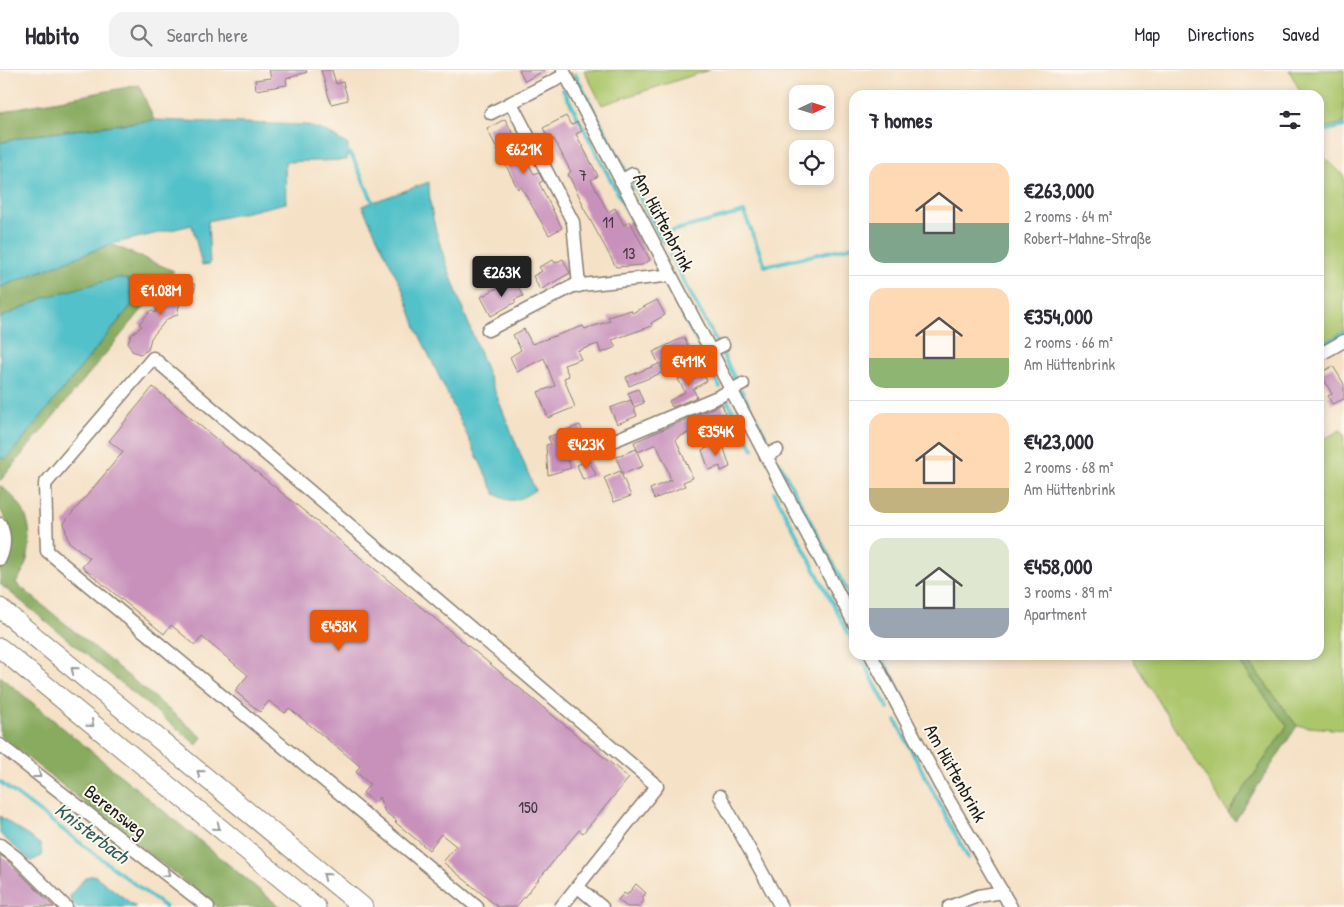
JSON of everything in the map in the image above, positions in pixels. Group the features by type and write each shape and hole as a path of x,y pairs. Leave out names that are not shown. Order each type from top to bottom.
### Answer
{"highway":[{"path":"0,608 363,907"},
{"path":"0,648 316,907"}],"street":[{"path":"491,113 512,103 564,72"},
{"name":"Am Hüttenbrink","path":"564,72 731,390 772,453 849,613"},
{"path":"512,103 573,222 579,286"},
{"path":"621,181 633,174"},
{"path":"659,253 671,246"},
{"path":"488,330 573,286 664,276 670,273"},
{"path":"1324,352 1344,341"},
{"path":"711,351 723,345"},
{"path":"477,907 47,551 45,484 153,358 657,786 578,888 561,907"},
{"path":"596,448 744,384"},
{"path":"0,524 5,547 0,559"},
{"name":"Am Hüttenbrink","path":"874,660 940,785 1011,907"},
{"name":"Berensweg","path":"0,745 208,907"},
{"path":"720,796 781,907"},
{"path":"0,845 17,858 66,907"},
{"path":"578,888 602,907"},
{"path":"949,907 978,896 1003,892"}],"green space":[{"path":"584,70 709,70 602,105"},
{"path":"1289,70 1344,70 1344,123 1324,128 1324,90 1299,90"},
{"path":"139,85 154,120 27,136 0,143 0,114 17,108"},
{"path":"1324,157 1344,176 1344,331 1324,342"},
{"path":"111,244 174,271 0,481 0,457 4,459 9,456 133,303 46,297 0,318 0,287"},
{"path":"1340,430 1344,433 1344,730 1297,726 1248,660 1324,660 1324,439"},
{"path":"0,485 18,502 25,514 30,534 28,555 16,583 202,737 197,745 0,584 0,571 12,547 11,529 0,509"},
{"path":"1133,660 1238,660 1287,726 1228,813"},
{"path":"1238,660 1248,660 1297,726 1235,821 1228,813 1287,726"},
{"path":"0,676 280,907 217,907 0,736"}],"water":[{"path":"154,120 305,125 327,132 348,145 347,160 285,162 286,203 208,221 210,264 202,265 192,225 111,244 0,287 0,143 27,136"},
{"path":"429,182 432,211 443,254 476,345 535,490 515,500 506,499 495,494 417,330 402,288 362,206"},
{"path":"116,278 128,279 133,303 9,456 4,459 0,457 0,318 46,297"},
{"path":"0,816 41,845 42,856 31,861 0,834"},
{"path":"94,875 136,907 75,907 71,903 70,895 86,877"}],"building":[{"path":"269,70 306,70 307,72 286,79 287,85 256,90 255,80 271,78"},
{"path":"321,70 332,70 336,84 343,82 348,100 331,104"},
{"path":"519,70 545,70 525,81"},
{"path":"566,116 571,125 577,122 582,131 576,134 598,176 591,180 608,212 615,208 624,225 630,221 650,260 642,265 616,267 582,205 568,174 571,172 554,139 550,141 543,128"},
{"path":"505,119 534,174 538,172 543,181 539,183 562,228 549,235 521,187 518,189 487,129"},
{"path":"563,259 570,273 540,290 533,276 542,271 539,267 553,260 555,263"},
{"path":"182,277 194,284 195,288 192,297 180,302 177,315 167,319 151,338 148,350 140,354 132,351 128,343 131,335 142,326 139,324 151,310 155,313 161,301 173,297 172,285"},
{"path":"516,282 523,296 491,316 481,297 502,285 503,288"},
{"path":"657,300 665,315 651,323 652,326 612,340 616,347 601,353 598,344 577,351 581,359 564,365 569,376 564,378 575,407 548,418 538,392 555,386 544,358 517,372 510,357 521,350 513,335 524,329 532,344 583,326 585,329 610,321 608,317 631,310 632,313"},
{"path":"684,337 690,350 660,364 664,372 629,386 626,377 659,364 653,352"},
{"path":"1333,366 1344,384 1344,399 1332,404 1328,396 1332,394 1324,380 1324,371"},
{"path":"700,368 707,381 693,389 697,397 672,407 669,401 685,392 678,379"},
{"path":"153,387 629,778 583,833 579,830 516,907 498,907 443,862 456,846 441,834 429,850 395,822 397,821 385,812 379,797 375,803 363,793 370,784 356,772 360,766 289,708 285,713 269,701 260,712 235,691 248,675 202,637 195,645 171,625 164,634 82,567 90,558 68,541 64,523 123,452 109,441"},
{"path":"638,389 644,403 634,407 628,393"},
{"path":"631,400 637,416 617,424 610,408"},
{"path":"722,404 725,413 702,422 704,427 678,437 676,440 693,478 683,482 685,486 654,499 650,489 671,480 656,444 638,452 634,442"},
{"path":"580,425 586,440 563,448 571,468 548,475 546,445 551,444 548,437"},
{"path":"722,442 730,467 721,471 720,466 709,470 702,450"},
{"path":"636,449 643,466 623,474 616,457"},
{"path":"589,460 596,475 583,480 577,465"},
{"path":"620,471 631,496 614,502 604,478"},
{"path":"0,855 6,859 54,907 0,907"},
{"path":"636,884 646,893 642,898 644,900 639,907 627,907 618,900 624,893 627,895"}],"waterway":[{"path":"575,74 627,173"},
{"path":"563,89 634,224"},
{"path":"1324,131 1344,126"},
{"path":"348,152 353,158 373,202"},
{"path":"632,182 664,243"},
{"path":"668,232 744,212 765,266 849,247"},
{"path":"670,255 717,343"},
{"path":"668,287 697,342"},
{"path":"1324,344 1344,333"},
{"path":"722,353 737,383"},
{"path":"704,357 720,387"},
{"path":"741,390 772,448"},
{"path":"727,400 753,449"},
{"path":"779,462 849,595"},
{"path":"774,492 849,634"},
{"path":"863,660 888,709"},
{"path":"884,660 905,701"},
{"path":"896,721 968,858"},
{"name":"Knisterbach","path":"0,782 165,907"}]}
